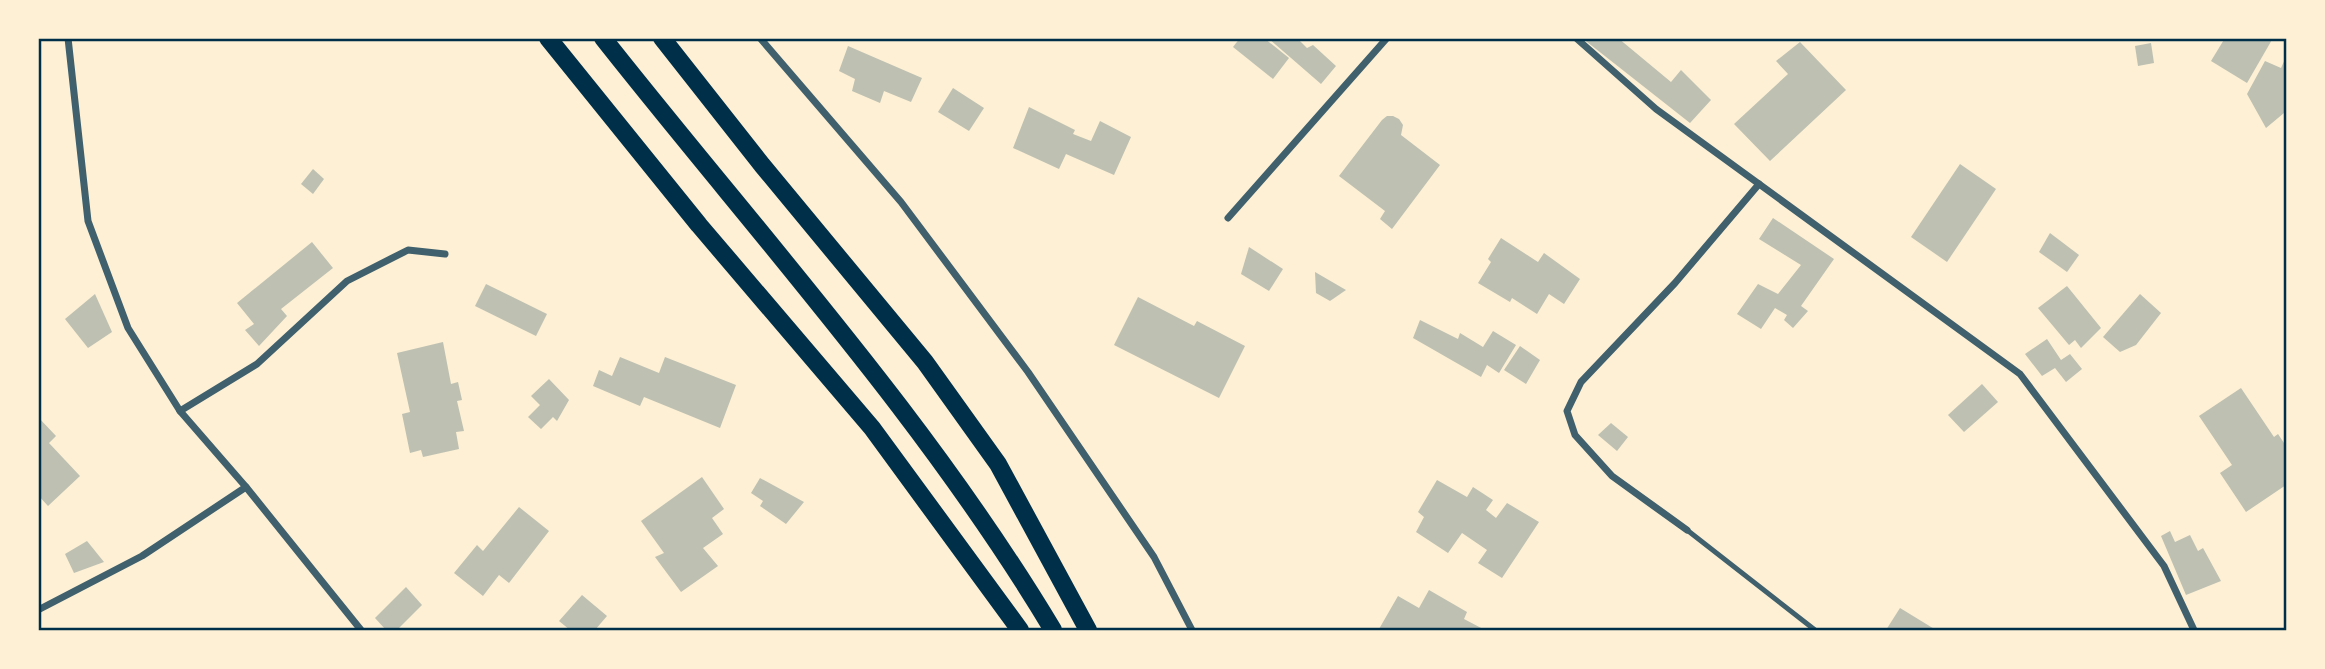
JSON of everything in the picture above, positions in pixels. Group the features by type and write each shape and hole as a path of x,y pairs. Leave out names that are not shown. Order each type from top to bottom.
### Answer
{"main road":[{"path":"548,38 699,225 872,428 1020,631"},
{"path":"603,38 884,386 962,492 1054,631"},
{"path":"662,38 762,165 925,362 998,464 1088,631"}],"street":[{"path":"68,38 88,221 128,328 180,411 246,486 361,631"},
{"path":"760,38 901,202 1028,372 1154,557 1192,631"},
{"path":"1228,218 1387,38"},
{"path":"1576,38 1656,109 2020,374 2164,566 2194,631"},
{"path":"1687,530 1612,476 1575,435 1567,411 1581,382 1675,283 1759,184"},
{"path":"180,411 257,364 347,281 408,250 445,254"},
{"path":"38,610 142,556 246,486"}],"lane":[{"path":"1687,530 1815,631"}],"building":[{"path":"1240,38 1264,38 1289,58 1273,79 1233,47"},
{"path":"1268,38 1297,38 1307,48 1313,45 1336,66 1321,84"},
{"path":"1582,38 1618,38 1671,82 1681,70 1711,100 1690,123"},
{"path":"2225,38 2273,38 2247,83 2211,61"},
{"path":"1800,42 1846,90 1770,161 1734,124 1788,74 1776,61"},
{"path":"2151,43 2154,63 2138,66 2135,46"},
{"path":"848,46 922,78 911,102 884,91 880,103 852,91 855,79 839,71"},
{"path":"2286,57 2286,115 2284,113 2266,128 2247,94 2265,61 2281,68"},
{"path":"953,88 984,108 969,131 938,112"},
{"path":"1029,107 1075,130 1073,134 1091,141 1100,121 1131,137 1114,175 1066,154 1059,169 1013,148"},
{"path":"1387,116 1399,119 1403,125 1401,135 1440,165 1392,229 1380,219 1385,211 1339,176"},
{"path":"1960,164 1996,189 1947,262 1911,237"},
{"path":"313,169 324,179 313,194 301,184"},
{"path":"1773,218 1834,259 1801,306 1808,311 1793,328 1784,320 1787,315 1775,308 1761,329 1737,314 1758,284 1778,294 1801,265 1759,239"},
{"path":"2050,233 2079,255 2067,272 2039,252"},
{"path":"1501,238 1538,262 1544,253 1580,279 1564,304 1549,294 1537,314 1512,298 1510,302 1478,283"},
{"path":"312,242 333,268 281,309 287,316 259,346 245,330 254,324 237,303"},
{"path":"1249,247 1283,269 1269,291 1241,274"},
{"path":"1315,272 1346,290 1330,301 1316,293"},
{"path":"486,284 547,314 536,336 475,306"},
{"path":"2067,286 2101,328 2081,348 2075,340 2069,345 2038,308"},
{"path":"95,294 112,332 88,348 65,319"},
{"path":"2140,294 2161,313 2136,345 2120,352 2103,337"},
{"path":"1138,297 1194,326 1197,321 1245,346 1219,398 1114,345"},
{"path":"1420,320 1458,339 1460,333 1483,347 1493,331 1516,345 1499,373 1487,365 1481,377 1413,338"},
{"path":"2047,339 2061,360 2070,354 2082,369 2066,382 2055,368 2042,376 2025,354"},
{"path":"443,342 451,384 458,382 462,400 457,401 464,431 456,432 459,449 423,457 421,450 410,453 402,414 410,412 397,353"},
{"path":"1520,346 1540,360 1526,384 1504,370"},
{"path":"620,357 659,373 665,357 736,385 720,428 644,397 640,406 593,386 599,370 612,376"},
{"path":"549,379 569,400 557,421 553,417 541,429 528,417 540,405 531,396"},
{"path":"1982,384 1998,402 1964,432 1948,415"},
{"path":"2241,388 2274,437 2278,434 2286,446 2286,485 2246,512 2220,473 2232,465 2199,416"},
{"path":"38,417 56,436 49,443 80,476 48,506 38,495"},
{"path":"1611,423 1628,437 1617,451 1598,435"},
{"path":"702,477 724,509 712,518 723,534 703,548 718,566 681,592 655,557 664,553 641,521"},
{"path":"760,478 804,502 786,524 760,506 763,501 751,493"},
{"path":"1437,480 1467,497 1473,487 1493,500 1486,510 1496,518 1507,503 1539,522 1502,578 1478,563 1487,550 1462,533 1448,553 1416,532 1424,517 1418,512"},
{"path":"519,507 549,531 509,583 499,575 483,596 454,573 477,545 483,551"},
{"path":"2170,531 2175,542 2190,535 2198,551 2203,548 2221,581 2186,595 2161,536"},
{"path":"87,541 104,562 74,573 65,554"},
{"path":"406,587 422,605 397,630 386,630 375,618"},
{"path":"1429,590 1467,612 1464,619 1485,630 1379,629 1398,596 1419,608"},
{"path":"582,595 607,616 595,630 570,630 559,621"},
{"path":"1900,608 1936,630 1886,630"}]}
